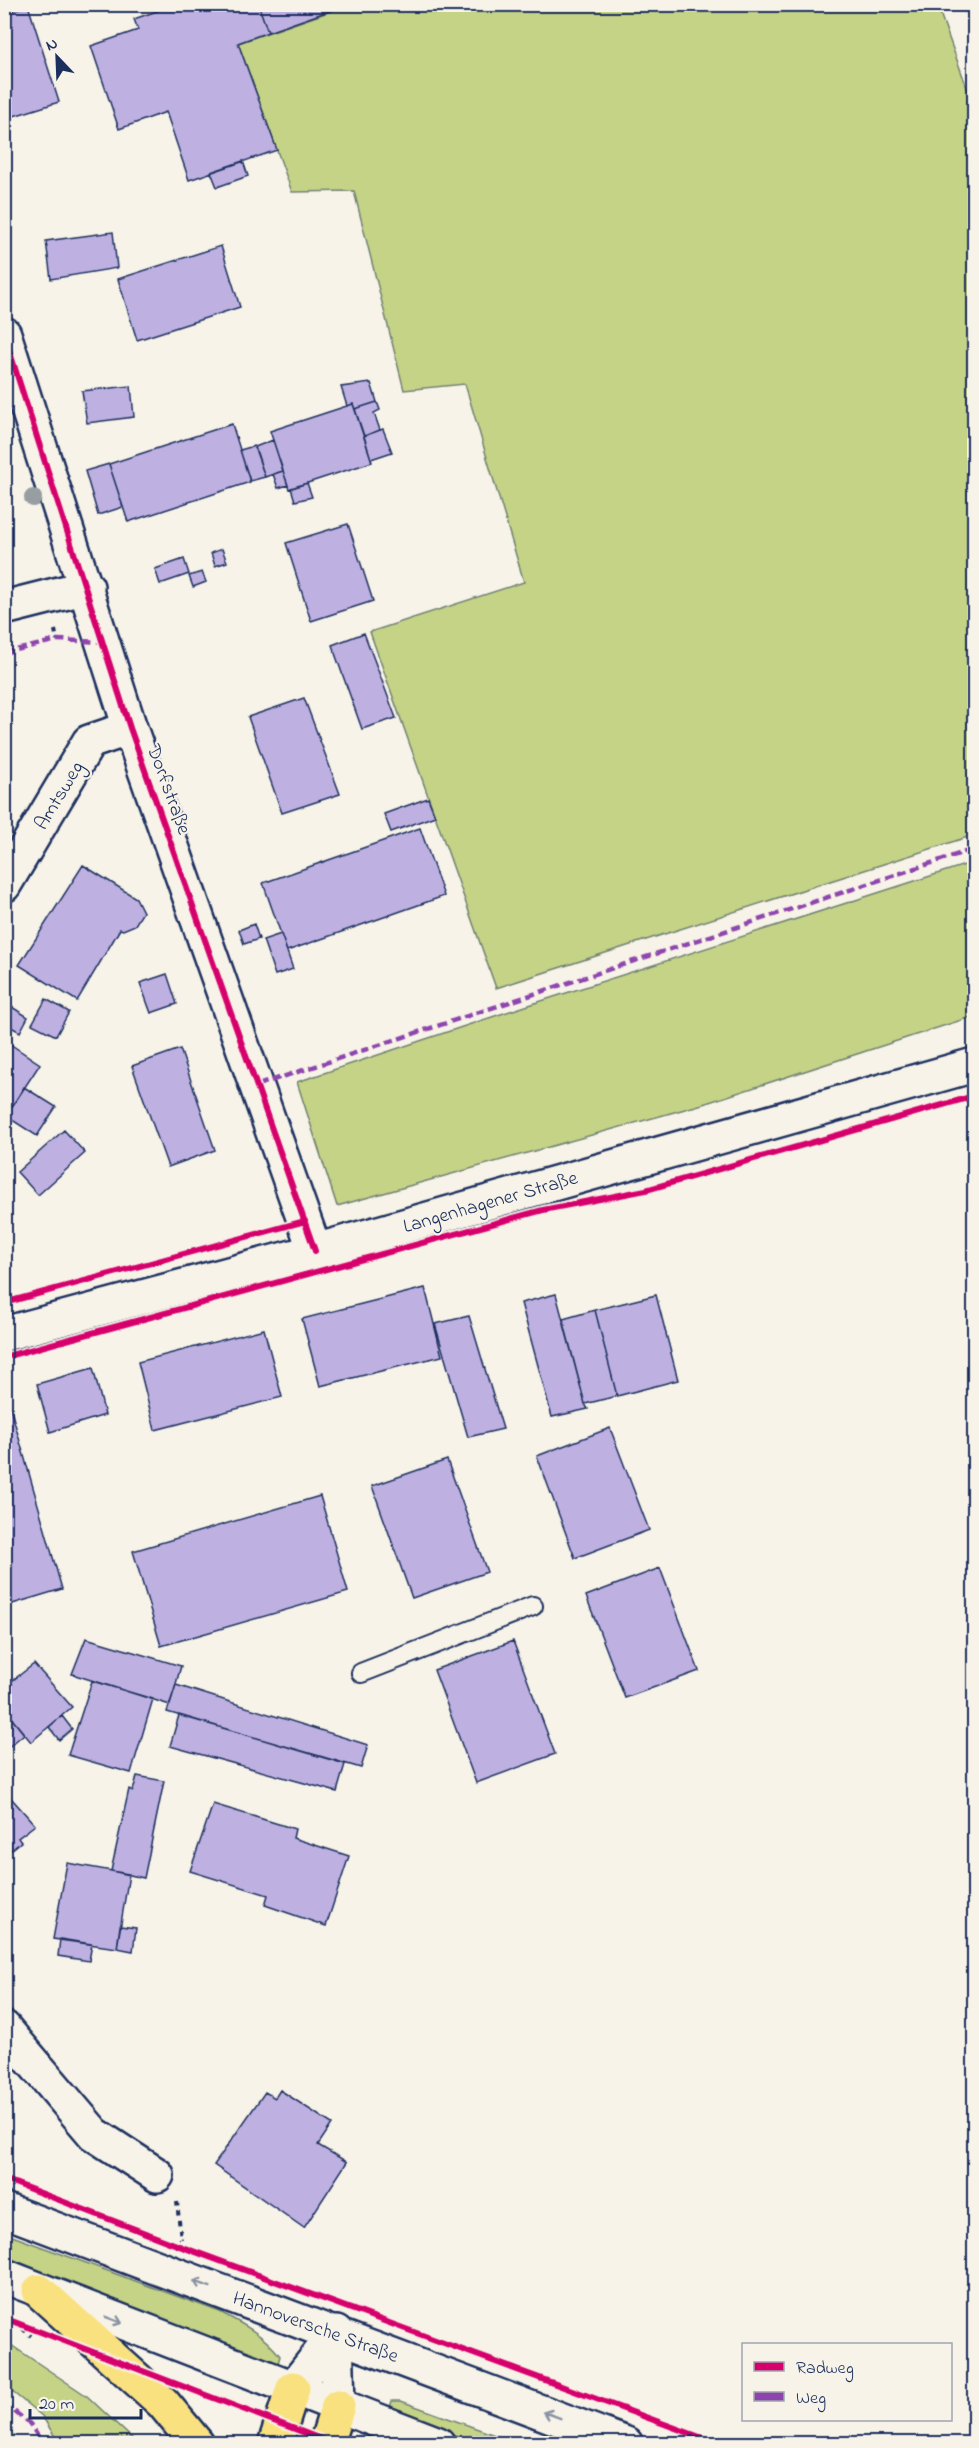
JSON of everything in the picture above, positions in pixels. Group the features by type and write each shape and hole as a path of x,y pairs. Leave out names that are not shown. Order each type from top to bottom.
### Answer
{"highway":[{"path":"39,2291 163,2403 197,2444"},
{"path":"275,2444 293,2388"},
{"path":"326,2444 339,2406"}],"main road":[{"name":"Dorfstraße","path":"4,334 87,587 130,728 315,1251"},
{"path":"4,608 87,587"},
{"name":"Amtsweg","path":"4,885 89,742 130,728"},
{"name":"Langenhagener Straße","path":"4,1334 315,1251 975,1065"},
{"path":"4,2028 94,2134 157,2175"},
{"name":"Hannoversche Straße","path":"4,2210 626,2444"},
{"path":"4,2276 438,2444"},
{"path":"293,2388 336,2333"},
{"path":"336,2333 339,2406"}],"lane":[{"path":"361,1673 532,1606"}],"path":[{"path":"157,2175 177,2202 182,2247"},
{"path":"16,2323 36,2330"}],"green space":[{"path":"349,5 937,5 974,107 974,835 496,988 370,632 524,582 465,384 404,390 354,191 292,192 238,43"},
{"path":"974,862 974,1016 703,1104 337,1206 297,1082"},
{"path":"4,2233 220,2312 267,2342 280,2356 277,2367 190,2334 5,2256"},
{"path":"5,2341 87,2396 137,2443 59,2443 42,2416 5,2386"},
{"path":"392,2401 401,2401 517,2443 478,2443 398,2416 390,2407"}],"building":[{"path":"177,4 258,4 268,32 238,43 277,150 189,180 166,112 119,129 91,46 138,30 134,19"},
{"path":"258,4 349,4 268,32"},
{"path":"28,5 59,102 4,119 4,13"},
{"path":"243,161 248,176 217,187 211,172"},
{"path":"113,232 117,268 51,279 46,241"},
{"path":"221,246 240,307 137,340 118,279"},
{"path":"371,383 377,402 355,409 353,404 347,406 341,387"},
{"path":"131,386 134,417 87,423 82,391"},
{"path":"377,402 380,410 374,413 380,430 364,436 355,409"},
{"path":"353,404 372,462 289,489 270,431"},
{"path":"232,424 250,482 128,522 109,464"},
{"path":"383,429 392,452 371,459 364,436"},
{"path":"273,440 283,471 265,477 255,447"},
{"path":"254,446 265,477 250,481 240,450"},
{"path":"109,464 123,507 98,515 85,471"},
{"path":"283,471 288,485 278,488 273,474"},
{"path":"307,483 312,497 295,501 291,488"},
{"path":"348,524 373,601 311,621 286,543"},
{"path":"222,549 227,562 215,566 211,553"},
{"path":"184,559 189,574 160,584 155,569"},
{"path":"202,572 206,582 193,587 189,576"},
{"path":"364,633 396,718 362,729 332,645"},
{"path":"304,698 340,794 282,813 248,717"},
{"path":"428,798 435,816 391,832 384,814"},
{"path":"420,828 444,896 287,951 263,883"},
{"path":"83,865 136,898 143,912 135,925 120,929 77,1001 19,965"},
{"path":"254,924 259,939 244,944 239,930"},
{"path":"281,934 293,969 275,975 263,940"},
{"path":"167,974 177,1004 151,1013 140,983"},
{"path":"46,999 69,1012 56,1036 32,1024"},
{"path":"7,1004 28,1017 20,1032 4,1023"},
{"path":"4,1040 40,1064 4,1119"},
{"path":"180,1049 215,1150 168,1167 132,1066"},
{"path":"24,1087 56,1107 37,1136 6,1116"},
{"path":"64,1130 85,1153 38,1195 17,1172"},
{"path":"425,1288 442,1356 320,1386 302,1319"},
{"path":"556,1294 588,1409 552,1417 521,1303"},
{"path":"656,1295 678,1380 617,1396 595,1310"},
{"path":"595,1310 617,1396 585,1404 563,1319"},
{"path":"469,1316 503,1429 468,1437 435,1324"},
{"path":"264,1329 282,1397 155,1430 138,1362"},
{"path":"93,1368 105,1415 50,1432 37,1384"},
{"path":"9,1403 62,1589 9,1605 4,1589 4,1405"},
{"path":"610,1428 649,1530 575,1558 537,1456"},
{"path":"447,1460 487,1572 412,1598 372,1486"},
{"path":"320,1496 348,1592 161,1646 133,1551"},
{"path":"660,1568 699,1671 625,1698 586,1596"},
{"path":"86,1638 181,1666 170,1705 72,1674"},
{"path":"513,1641 555,1754 476,1783 434,1670"},
{"path":"34,1664 72,1707 31,1742 4,1709 4,1687"},
{"path":"92,1681 153,1699 131,1773 68,1755"},
{"path":"176,1685 368,1745 361,1768 167,1712"},
{"path":"4,1709 24,1734 4,1751"},
{"path":"179,1715 345,1764 337,1792 170,1746"},
{"path":"62,1716 72,1729 59,1740 49,1727"},
{"path":"137,1776 164,1781 144,1878 111,1871 129,1789 133,1791"},
{"path":"4,1790 35,1825 18,1838 21,1842 4,1856"},
{"path":"213,1804 295,1829 293,1838 349,1856 326,1926 265,1905 268,1895 190,1871"},
{"path":"67,1863 129,1874 117,1948 53,1939"},
{"path":"120,1926 136,1928 133,1951 117,1948"},
{"path":"60,1939 92,1944 89,1961 58,1956"},
{"path":"280,2090 332,2124 318,2145 347,2162 304,2228 214,2165 265,2092 275,2098"}],"marked path":[{"path":"964,4 974,35"},
{"path":"4,653 57,640 104,642"},
{"path":"258,1085 974,849"},
{"path":"4,2403 30,2424 43,2444"}],"cycle path":[{"path":"4,334 130,728 315,1251"},
{"path":"4,1357 543,1210 646,1190 974,1096"},
{"path":"4,1303 305,1221"},
{"path":"4,2179 182,2247 719,2444"},
{"path":"4,2318 334,2444"}]}
